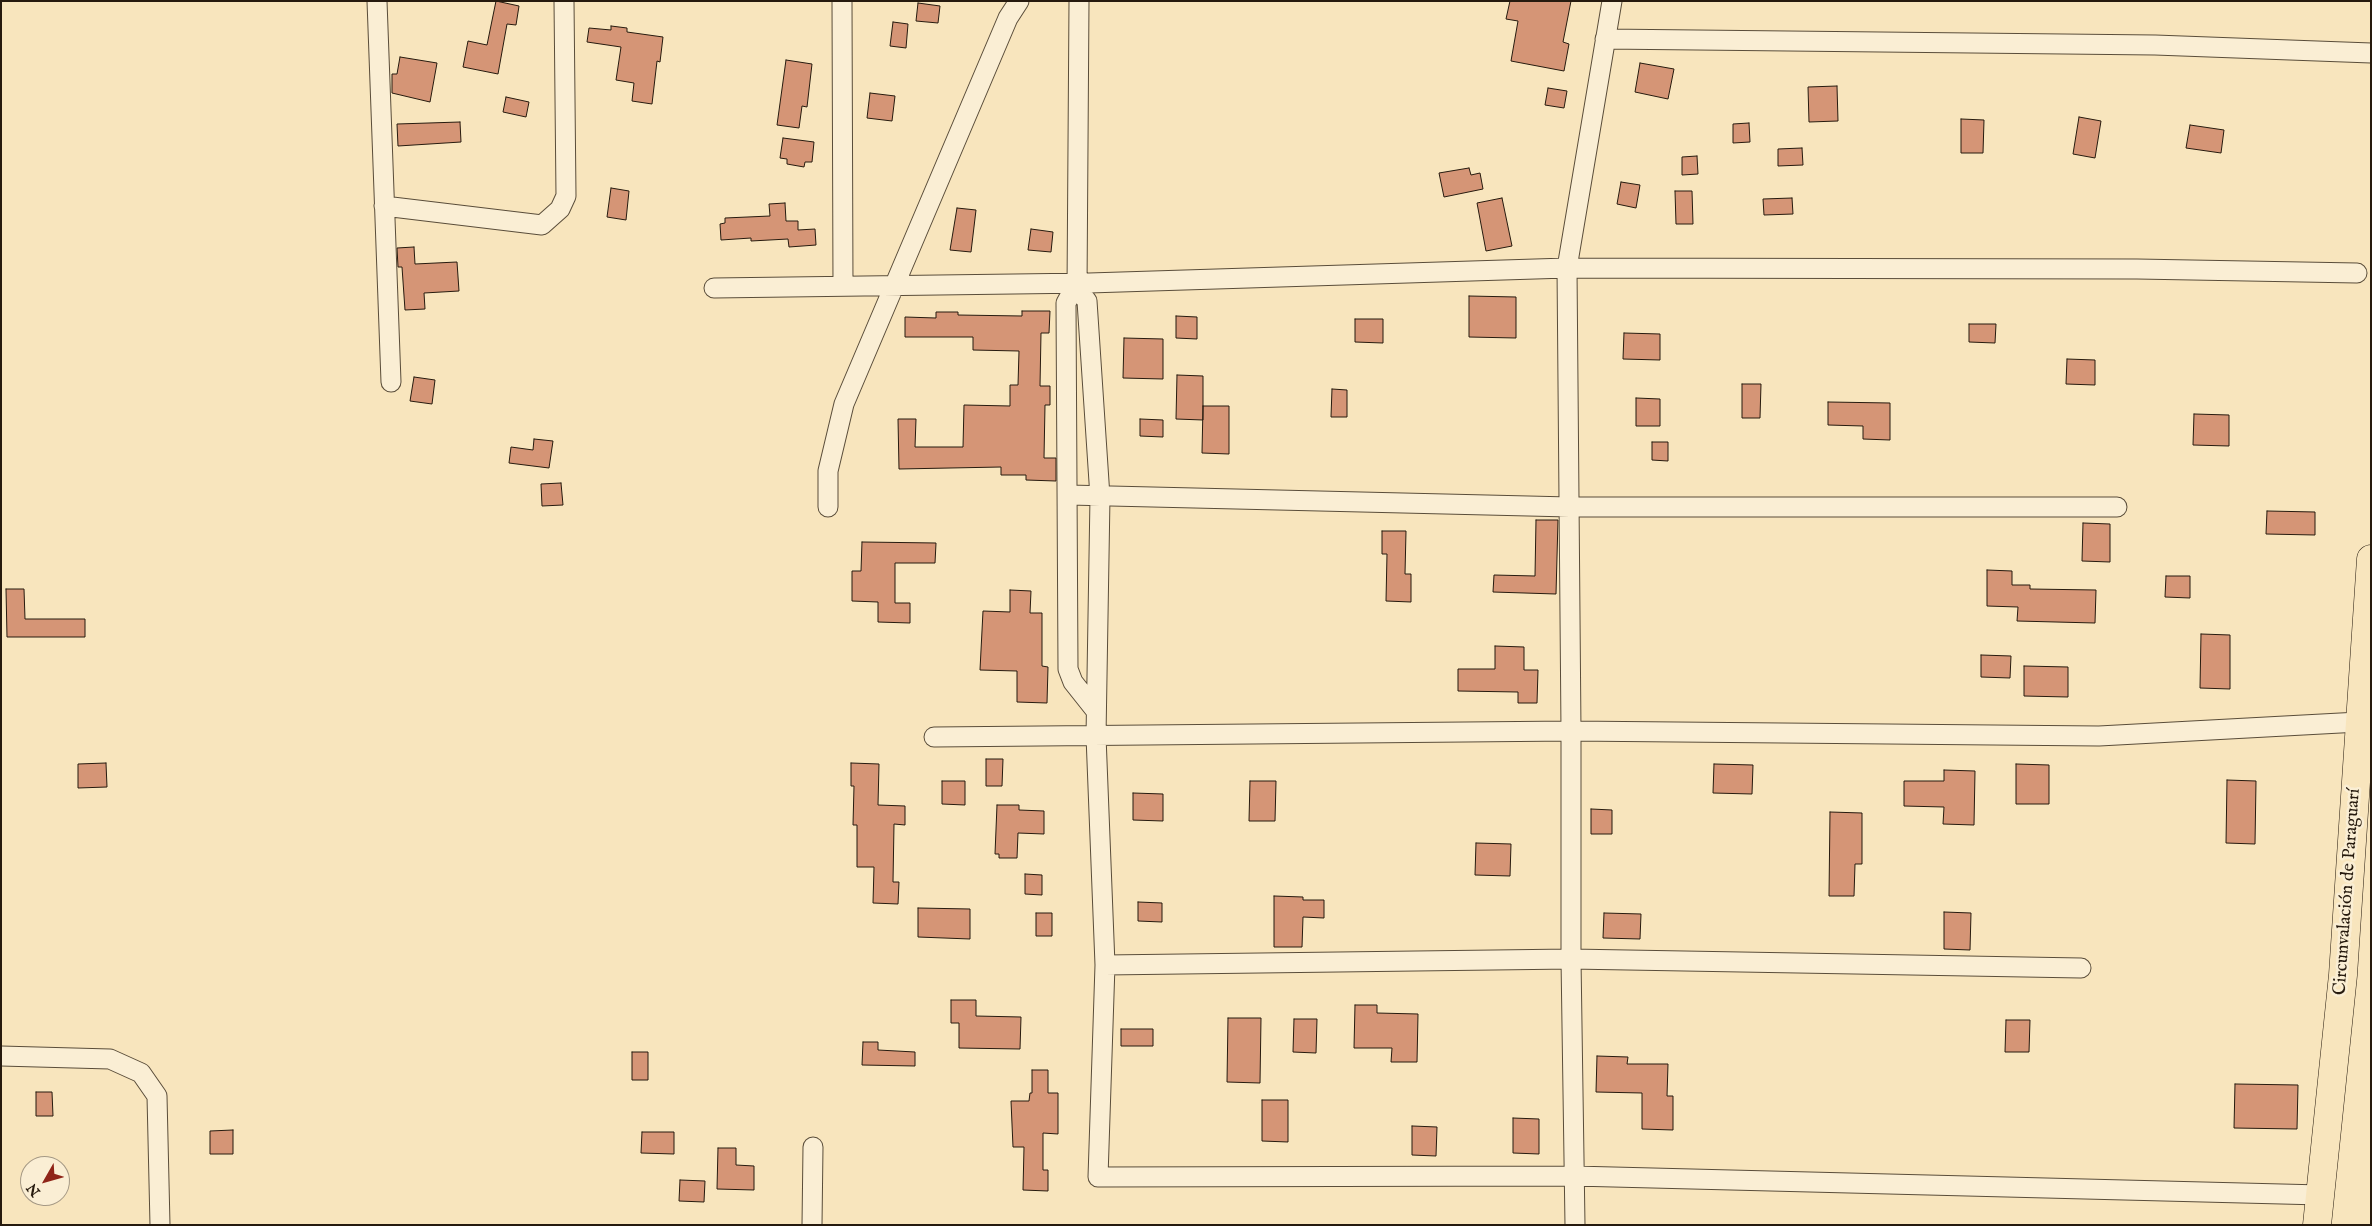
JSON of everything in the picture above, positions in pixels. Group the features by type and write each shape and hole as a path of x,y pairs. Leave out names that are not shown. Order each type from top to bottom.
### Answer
{"highway":[{"name":"Circunvalación de Paraguarí","path":"2317,1225 2343,975 2371,559"}],"street":[{"path":"377,1 391,382"},
{"path":"384,206 542,225 560,209 566,196 564,1"},
{"path":"842,1 843,286"},
{"path":"828,507 828,471 844,404 1008,18 1018,1"},
{"path":"1079,1 1078,286 1087,301 1100,497 1096,736 1105,965 1098,1177 1574,1176 2321,1194"},
{"path":"1575,1225 1571,959 1570,507 1566,268 1612,1"},
{"path":"1606,39 2155,45 2371,53"},
{"path":"714,288 1078,286 1566,268 2137,269 2358,273"},
{"path":"1078,286 1066,303 1069,495 1068,669 1073,682 1096,712"},
{"path":"1069,495 1570,507 2117,507"},
{"path":"934,737 1571,731 2099,736 2359,722"},
{"path":"1105,965 1571,959 2081,968"},
{"path":"1,1056 110,1059 141,1073 157,1096 160,1225"},
{"path":"812,1225 813,1147"}],"building":[{"path":"496,1 519,6 516,25 507,24 498,74 463,67 468,41 487,45"},
{"path":"1510,1 1571,1 1563,42 1569,44 1564,71 1511,61 1518,21 1506,19"},
{"path":"918,3 940,6 938,23 916,21"},
{"path":"893,22 908,24 906,48 890,46"},
{"path":"611,26 627,28 627,32 663,37 660,62 657,61 652,104 632,101 634,83 616,80 621,47 587,42 589,28 611,30"},
{"path":"400,57 437,63 430,102 392,93 392,74 397,74"},
{"path":"786,60 812,64 807,107 802,106 799,128 777,125"},
{"path":"1640,63 1674,69 1668,99 1635,92"},
{"path":"1837,86 1838,121 1809,122 1808,87"},
{"path":"1548,88 1567,91 1564,108 1545,105"},
{"path":"870,93 895,96 892,121 867,118"},
{"path":"506,97 529,102 526,117 503,112"},
{"path":"2079,117 2101,121 2095,158 2073,154"},
{"path":"1961,119 1984,120 1983,153 1961,153"},
{"path":"460,122 461,142 398,146 397,124"},
{"path":"1749,123 1750,142 1733,143 1733,124"},
{"path":"2190,125 2224,130 2221,153 2186,148"},
{"path":"783,138 814,142 812,162 805,162 804,167 787,164 787,159 780,158"},
{"path":"1802,148 1803,165 1778,166 1778,149"},
{"path":"1697,156 1698,174 1682,175 1682,157"},
{"path":"1469,168 1471,175 1480,173 1483,189 1444,197 1439,173"},
{"path":"1621,182 1640,185 1636,208 1617,204"},
{"path":"611,188 629,191 626,220 607,217"},
{"path":"1675,191 1692,191 1693,224 1676,224"},
{"path":"1502,198 1512,246 1486,251 1477,203"},
{"path":"1792,198 1793,214 1764,215 1763,199"},
{"path":"785,203 786,221 798,221 798,230 815,229 816,245 789,247 788,239 751,241 751,238 721,240 720,224 725,223 725,218 770,216 769,204"},
{"path":"957,208 976,210 971,252 950,250"},
{"path":"1031,229 1053,232 1051,252 1028,250"},
{"path":"414,247 415,264 457,262 459,291 424,293 425,309 405,310 402,267 398,267 397,248"},
{"path":"1469,296 1516,297 1516,338 1469,337"},
{"path":"1022,311 1050,311 1049,333 1041,333 1040,386 1050,386 1050,405 1045,405 1044,458 1056,458 1056,481 1026,480 1026,475 1001,475 1001,467 899,469 898,419 916,419 915,447 963,447 964,405 1010,406 1010,385 1018,385 1019,351 973,350 973,337 905,337 905,317 936,318 936,312 958,312 958,315 1022,316"},
{"path":"1176,316 1197,317 1197,339 1176,338"},
{"path":"1355,319 1383,319 1383,343 1355,342"},
{"path":"1969,324 1996,324 1995,343 1969,342"},
{"path":"1624,333 1660,334 1660,360 1623,359"},
{"path":"1124,338 1163,339 1163,379 1123,378"},
{"path":"2067,359 2095,360 2095,385 2066,384"},
{"path":"1177,375 1203,376 1203,420 1176,419"},
{"path":"414,377 435,380 432,404 410,401"},
{"path":"1742,384 1761,384 1760,418 1742,418"},
{"path":"1332,389 1347,390 1347,417 1331,417"},
{"path":"1636,398 1660,399 1660,426 1636,426"},
{"path":"1828,402 1890,403 1890,440 1863,439 1863,426 1828,425"},
{"path":"1203,406 1229,406 1229,454 1202,453"},
{"path":"2194,414 2229,415 2229,446 2193,445"},
{"path":"1140,419 1163,420 1163,437 1140,436"},
{"path":"534,439 553,441 549,468 509,463 511,447 533,450"},
{"path":"1652,442 1668,442 1668,461 1652,460"},
{"path":"561,483 563,505 542,506 541,484"},
{"path":"2267,511 2315,512 2315,535 2266,534"},
{"path":"1536,520 1558,520 1556,594 1493,592 1494,575 1535,576"},
{"path":"2083,523 2110,524 2110,562 2082,561"},
{"path":"1382,531 1406,531 1405,574 1411,574 1411,602 1386,601 1387,554 1382,554"},
{"path":"862,542 936,543 935,563 895,563 895,603 910,603 910,623 878,622 878,602 852,601 852,571 861,571"},
{"path":"1987,570 2012,571 2012,585 2030,585 2030,589 2096,590 2095,623 2017,621 2018,607 1987,606"},
{"path":"2166,576 2190,576 2190,598 2165,597"},
{"path":"6,589 24,589 25,619 85,619 85,637 7,637"},
{"path":"1010,590 1031,591 1030,613 1042,613 1042,666 1048,667 1047,703 1017,702 1017,671 980,670 983,611 1010,612"},
{"path":"2201,634 2230,635 2230,689 2200,688"},
{"path":"1495,646 1524,647 1524,670 1538,670 1537,703 1518,703 1518,692 1458,691 1458,669 1495,669"},
{"path":"1981,655 2011,656 2010,678 1981,677"},
{"path":"2024,666 2068,667 2068,697 2024,696"},
{"path":"986,759 1003,759 1002,786 986,786"},
{"path":"106,763 107,787 78,788 78,764"},
{"path":"851,763 879,764 878,805 905,806 905,825 894,824 893,882 899,882 898,904 873,903 874,867 857,867 857,825 853,825 854,786 851,786"},
{"path":"1714,764 1753,765 1752,794 1713,793"},
{"path":"2016,764 2049,765 2049,804 2016,804"},
{"path":"1944,770 1975,771 1974,825 1943,824 1944,807 1904,806 1904,781 1944,781"},
{"path":"2227,780 2256,781 2255,844 2226,843"},
{"path":"942,781 965,781 965,805 942,804"},
{"path":"1250,781 1276,781 1275,821 1249,821"},
{"path":"1133,793 1163,794 1163,821 1133,820"},
{"path":"997,805 1019,805 1019,810 1044,811 1044,834 1018,833 1017,858 999,858 999,854 995,854"},
{"path":"1591,809 1612,810 1612,834 1591,834"},
{"path":"1830,812 1862,813 1862,864 1855,864 1854,896 1829,896"},
{"path":"1476,843 1511,844 1510,876 1475,875"},
{"path":"1025,874 1042,875 1042,895 1025,894"},
{"path":"1274,896 1303,897 1303,900 1324,900 1324,918 1303,917 1302,947 1274,947"},
{"path":"1138,902 1162,903 1162,922 1138,921"},
{"path":"918,908 970,909 970,939 918,937"},
{"path":"1944,912 1971,913 1970,950 1944,949"},
{"path":"1036,913 1052,913 1052,936 1036,936"},
{"path":"1604,913 1641,914 1640,939 1603,938"},
{"path":"951,1000 976,1000 976,1016 1021,1017 1020,1049 959,1048 959,1023 951,1023"},
{"path":"1355,1005 1377,1005 1377,1013 1418,1014 1417,1062 1391,1062 1392,1048 1354,1048"},
{"path":"1228,1018 1261,1018 1260,1083 1227,1082"},
{"path":"1294,1019 1317,1019 1316,1053 1293,1052"},
{"path":"2006,1020 2030,1020 2029,1052 2005,1052"},
{"path":"1121,1029 1153,1029 1153,1046 1121,1046"},
{"path":"863,1042 878,1042 878,1050 915,1052 915,1066 862,1065"},
{"path":"632,1052 648,1052 648,1080 632,1080"},
{"path":"1597,1056 1628,1057 1627,1064 1668,1064 1667,1096 1673,1096 1673,1130 1642,1129 1642,1093 1596,1092"},
{"path":"1032,1070 1048,1070 1048,1093 1058,1093 1058,1134 1043,1133 1043,1170 1048,1170 1048,1191 1023,1190 1024,1147 1013,1147 1011,1101 1029,1101 1030,1093 1032,1093"},
{"path":"2235,1084 2298,1085 2297,1129 2234,1128"},
{"path":"36,1092 52,1092 53,1116 36,1116"},
{"path":"1262,1100 1288,1100 1288,1142 1262,1141"},
{"path":"1513,1118 1539,1119 1539,1154 1513,1153"},
{"path":"1412,1126 1437,1127 1436,1156 1412,1155"},
{"path":"233,1130 233,1154 210,1154 210,1131"},
{"path":"642,1132 674,1132 674,1154 641,1153"},
{"path":"718,1148 736,1148 736,1165 754,1166 754,1190 717,1189"},
{"path":"680,1180 705,1181 704,1202 679,1201"}]}
